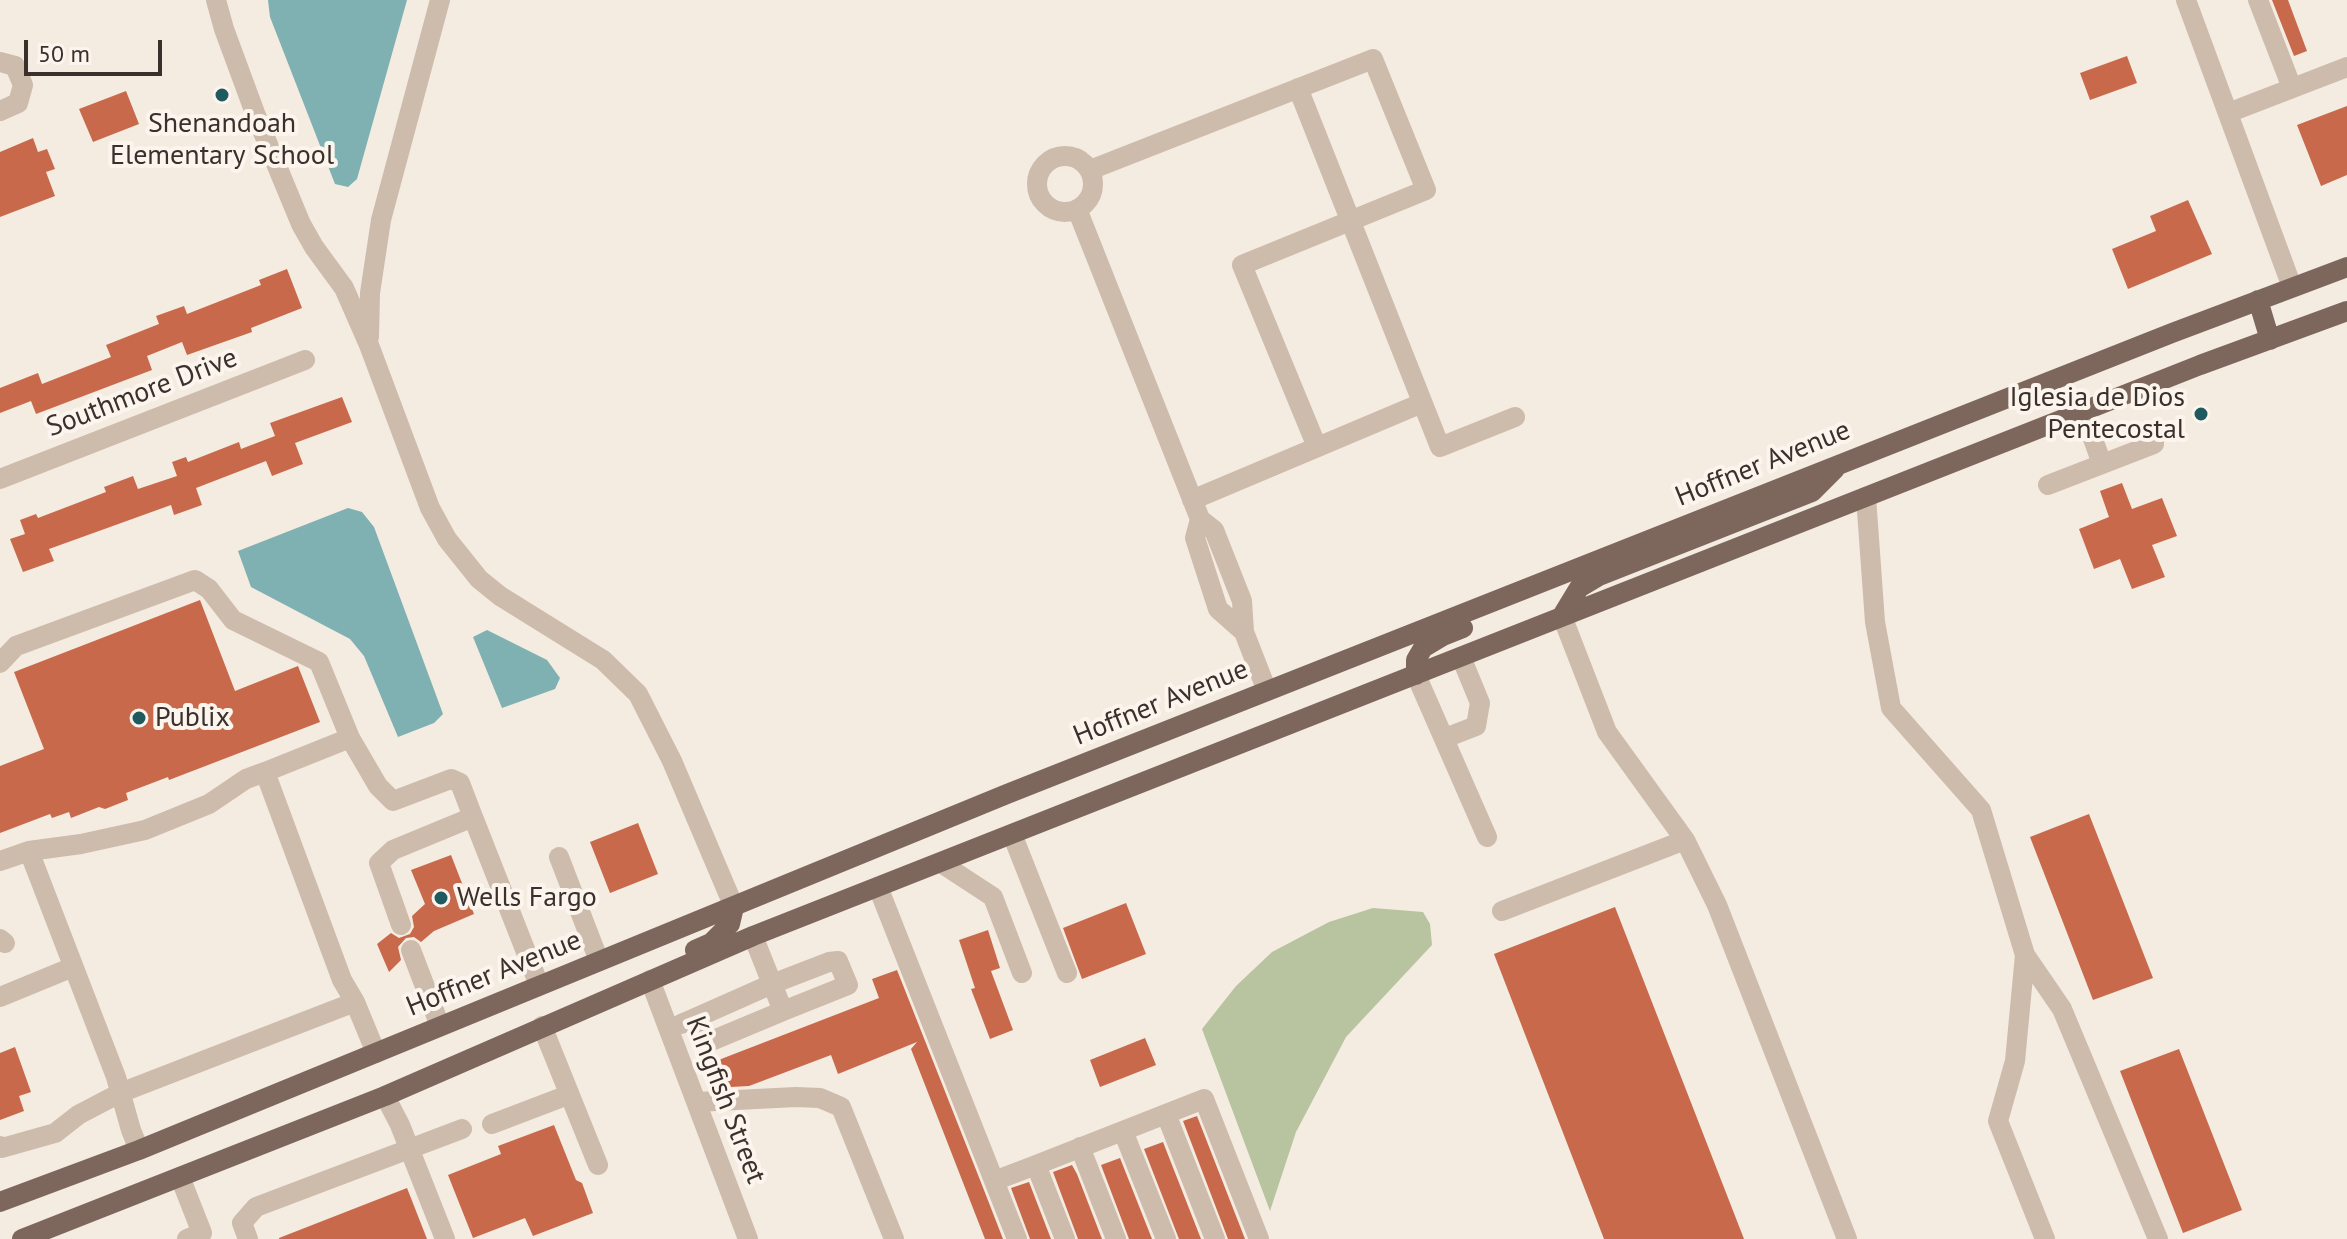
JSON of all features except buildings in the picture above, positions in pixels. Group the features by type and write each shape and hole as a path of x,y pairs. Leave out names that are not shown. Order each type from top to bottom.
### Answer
{"main road":[{"name":"Hoffner Avenue","path":"0,1202 139,1150 1267,691 2347,267"},
{"path":"2258,300 2270,340"},
{"path":"22,1239 385,1096 753,936 2083,411 2347,311"},
{"path":"1562,616 1579,588 1599,576 1812,492 1841,464"},
{"path":"1416,675 1416,660 1423,648 1443,636 1516,607 1540,593 1560,575"},
{"path":"753,936 769,906 919,844 949,818"},
{"path":"650,980 668,961 711,943 730,924 734,907"}],"street":[{"path":"216,0 255,113 301,224 344,288 369,345 430,508 447,539 479,579 500,596 603,660 638,694 672,761 734,907"},
{"path":"369,345 370,293 381,220 440,0"},
{"path":"2186,0 2292,287"},
{"path":"2258,0 2292,88"},
{"path":"1090,170 1373,59 1426,190 1242,265 1317,447"},
{"path":"0,62 15,66 23,85 18,103 0,111"},
{"path":"2228,113 2347,67"},
{"path":"1298,88 1440,447 1515,417"},
{"path":"1058,157 1076,158 1090,170 1093,188 1090,197 1077,209 1058,211 1050,207 1039,193 1039,175 1043,167 1058,157"},
{"path":"1077,209 1196,509 1214,530 1242,601 1244,632 1267,691"},
{"name":"Southmore Drive","path":"0,479 305,360"},
{"path":"1196,509 1317,447 1422,403"},
{"path":"2083,411 2102,464"},
{"path":"2048,485 2154,444"},
{"path":"1866,497 1875,622 1891,708 1981,810 2025,955 2062,1009 2158,1239"},
{"path":"0,663 16,646 195,580 209,589 233,620 319,662 350,738 378,786 393,801 451,779 460,783 539,985"},
{"path":"1562,616 1607,732 1685,840 1717,905 1847,1239"},
{"path":"1445,738 1476,726 1480,703 1461,657"},
{"path":"1416,675 1487,837"},
{"path":"0,861 29,851 145,830 209,804 246,779 350,738"},
{"path":"265,772 342,980 355,1002 376,1053"},
{"path":"401,925 379,863 393,850 473,817"},
{"path":"1012,834 1067,973"},
{"path":"1502,911 1685,840"},
{"path":"29,851 139,1150"},
{"path":"559,857 599,961"},
{"path":"941,863 993,897 1022,973"},
{"path":"878,887 1017,1239"},
{"path":"753,936 783,1011"},
{"path":"411,950 440,1026"},
{"path":"2025,955 2015,1061 1998,1121 2045,1239"},
{"path":"669,1030 693,1019 772,984 829,962 838,961 848,985 704,1044 693,1019"},
{"path":"0,997 73,967"},
{"name":"Kingfish Street","path":"650,980 748,1239"},
{"path":"0,1146 2,1148 55,1133 78,1115 120,1093 355,1002"},
{"path":"542,1026 598,1165"},
{"path":"492,1124 568,1095"},
{"path":"385,1096 410,1149 445,1239"},
{"path":"697,1102 796,1097 820,1098 841,1107 894,1239"},
{"path":"994,1181 1204,1099 1259,1239"},
{"path":"1166,1114 1215,1239"},
{"path":"248,1239 242,1223 256,1207 462,1129"},
{"path":"1123,1131 1166,1239"},
{"path":"1080,1147 1116,1239"},
{"path":"1036,1165 1065,1239"},
{"path":"180,1177 202,1233 187,1239"}],"green space":[{"path":"1373,908 1423,912 1430,924 1432,945 1346,1037 1296,1132 1270,1211 1202,1029 1236,986 1272,952 1329,922"}],"water":[{"path":"268,0 407,0 357,179 348,187 335,184 270,17"},
{"path":"348,508 362,512 374,527 443,714 434,723 398,737 364,656 350,639 251,587 238,551"},
{"path":"487,630 547,660 560,678 555,689 502,708 473,637"}],"place":[{"name":"Shenandoah Elementary School","path":"222,95"},
{"name":"Iglesia de Dios Pentecostal","path":"2201,414"},
{"name":"Publix","path":"139,718"},
{"name":"Wells Fargo","path":"441,898"}]}
